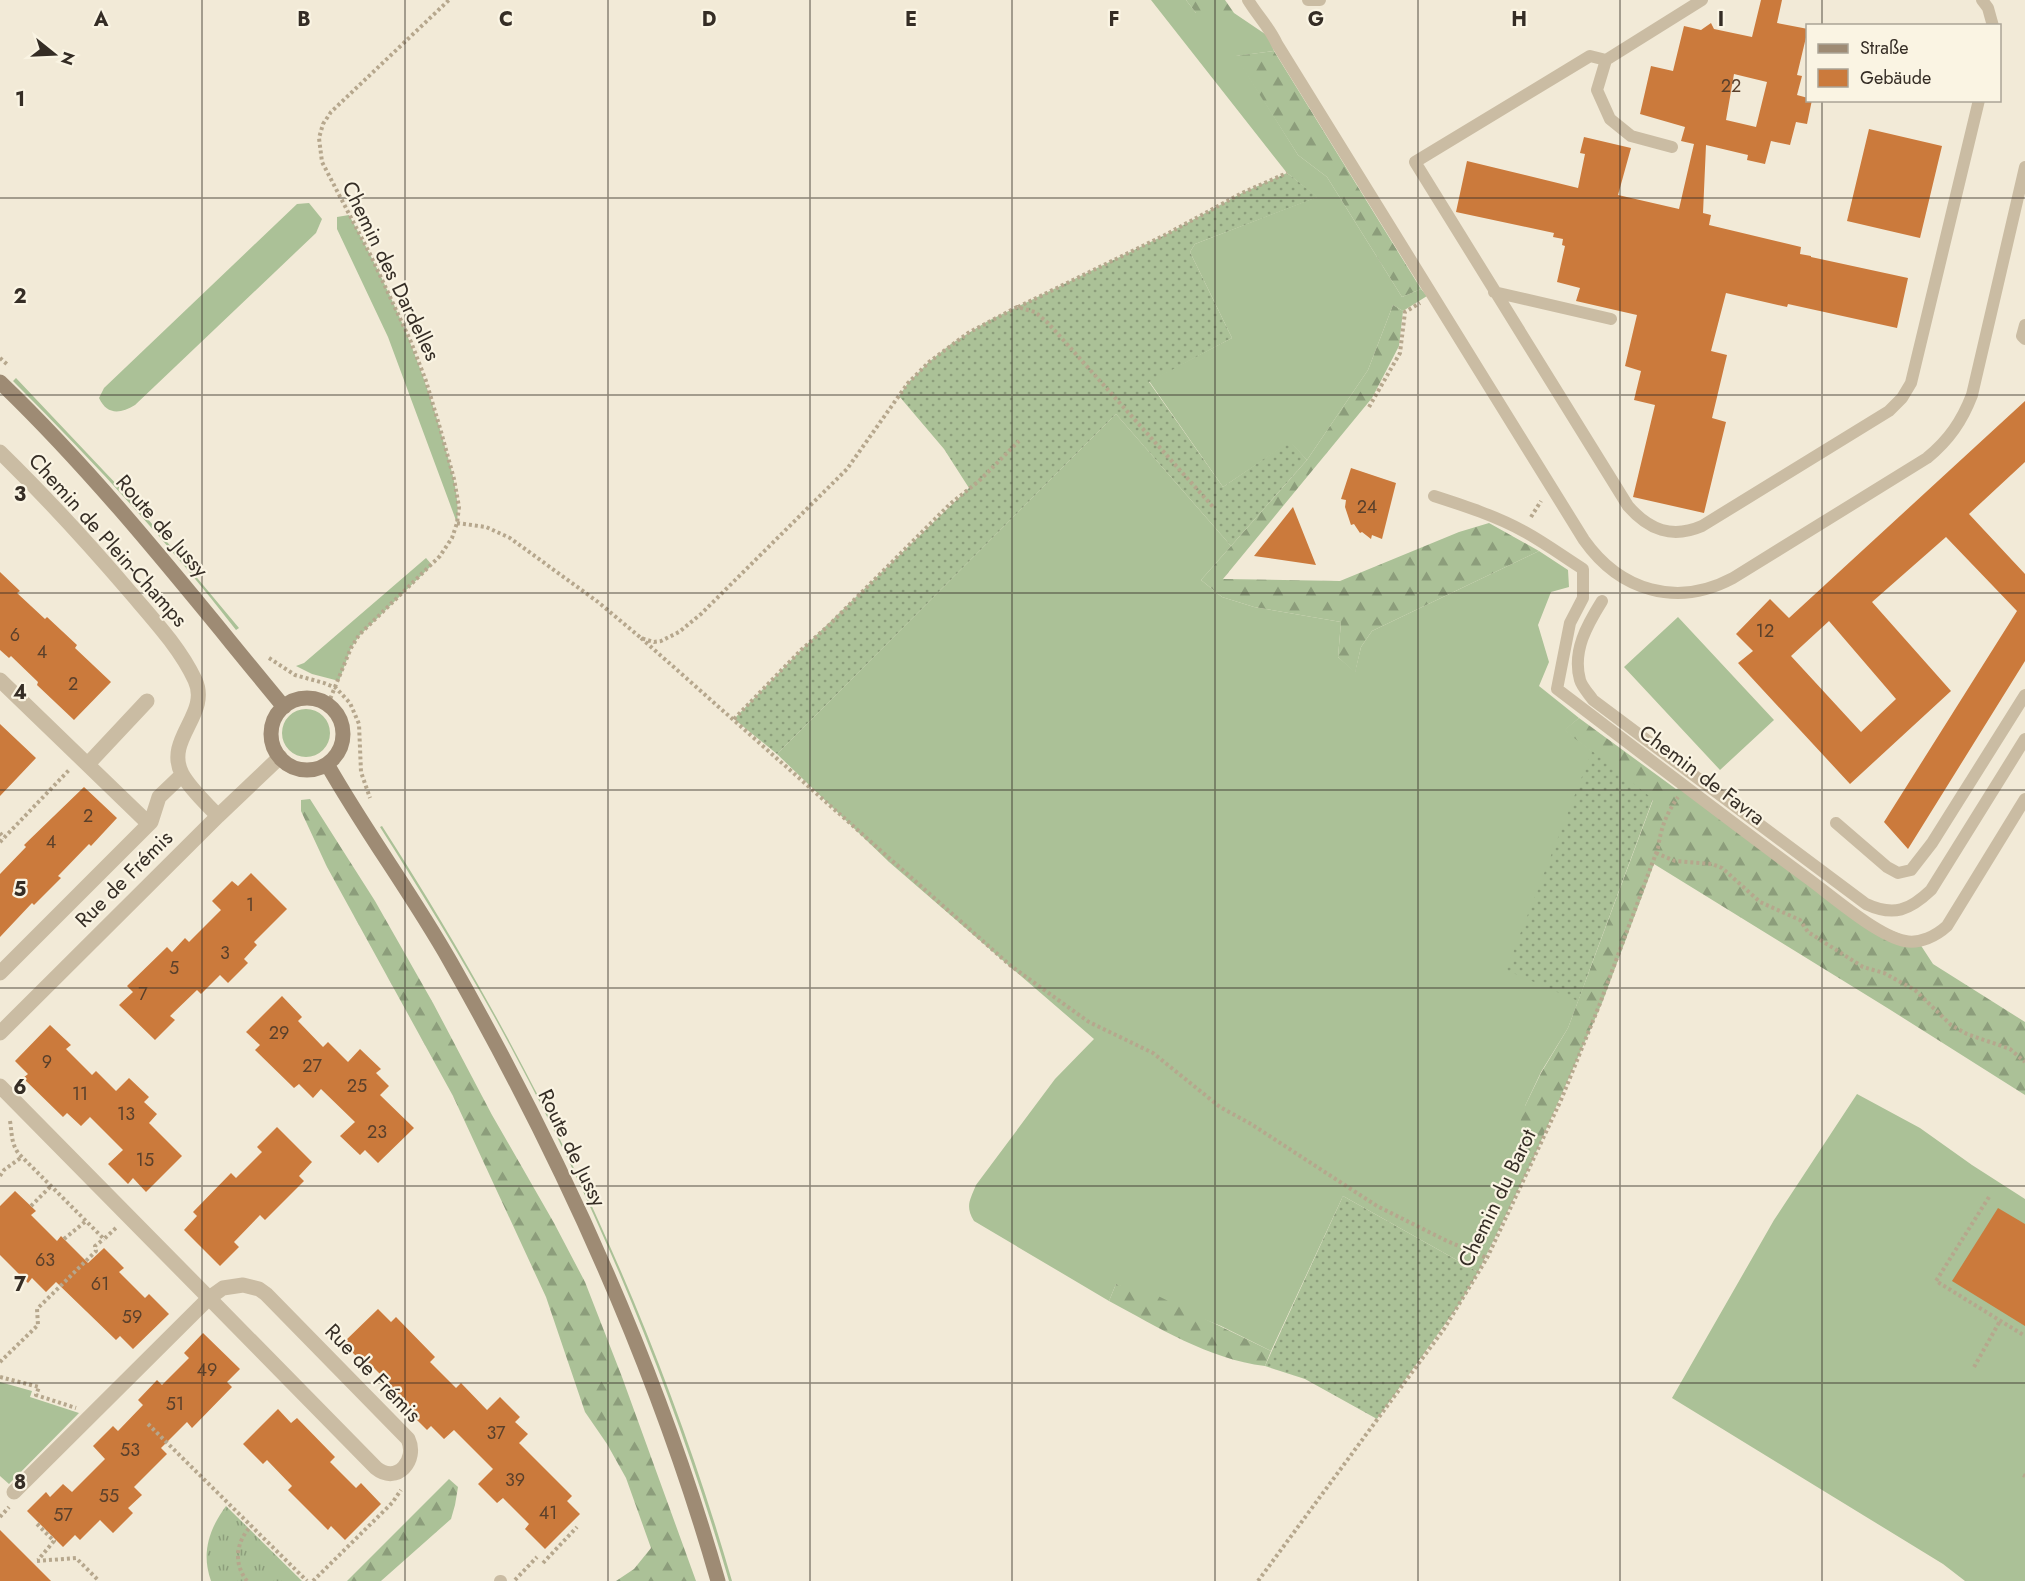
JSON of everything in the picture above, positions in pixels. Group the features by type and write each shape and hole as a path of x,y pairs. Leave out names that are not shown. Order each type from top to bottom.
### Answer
{"main road":[{"name":"Route de Jussy","path":"0,382 121,509 216,621 284,707"},
{"path":"314,698 328,704 341,721 343,734 340,748 327,764 318,768 301,769 286,763 280,758 274,745 272,732 275,718 284,707 298,699 314,698"},
{"name":"Route de Jussy","path":"327,764 449,959 545,1137 621,1305 685,1477 718,1581"}],"street":[{"name":"Chemin de Plein-Champs","path":"0,452 90,545 150,615 191,672 199,694 196,708 178,747 178,760 182,775"},
{"path":"0,680 149,824"},
{"path":"85,760 147,701"},
{"name":"Rue de Frémis","path":"0,1033 218,816 280,758"},
{"path":"182,775 218,816"},
{"name":"Rue de Frémis","path":"0,973 149,824 153,819 159,797 182,775"},
{"path":"0,1086 376,1468 390,1474 404,1469"},
{"name":"Rue de Frémis","path":"14,1492 209,1298 216,1292 232,1286 251,1286 266,1294 408,1439 411,1453 404,1469"}],"lane":[{"path":"1248,0 1258,16 1272,31 1277,44 1584,540 1598,557 1619,576 1641,586 1666,592 1690,593 1706,590 1733,578 1927,458 1950,438 1966,412 1972,395 2025,167"},
{"path":"1308,0 1320,0"},
{"path":"1672,147 1631,136 1610,118 1598,90 1606,60 1702,0"},
{"path":"1982,0 1988,8 1992,24"},
{"path":"1606,60 1590,56 1416,162 1494,292 1628,506 1640,520 1652,528 1672,532 1689,531 1702,526 1889,411 1907,391 1978,102"},
{"path":"1494,292 1611,319"},
{"path":"2025,325 2022,336 2025,339"},
{"name":"Chemin de Favra","path":"1434,496 1481,511 1522,531 1583,569 1583,598 1570,623 1557,689 1862,919 1895,937 1918,941 1940,933 1947,926 2025,799"},
{"path":"1602,601 1581,639 1577,661 1581,682 1593,700 1866,904 1879,910 1901,910 1917,904 1931,890 2025,739"},
{"path":"1836,823 1887,867 1898,873 1911,870 1932,843 2025,695"}],"path":[{"name":"Chemin des Dardelles","path":"328,704 351,648 359,635 440,556 452,538 459,507 454,479 426,381 390,294 322,162 319,144 321,130 326,119 342,99 406,42 448,0"},
{"path":"641,638 654,642 662,641 672,637 689,624 847,469 908,383 924,366 951,344 968,333 1165,235 1242,193 1287,173"},
{"path":"1369,406 1400,353 1405,312 1426,300"},
{"path":"1017,308 1035,312 1048,323 1214,508"},
{"path":"734,719 859,592 950,504 979,482 1019,441"},
{"path":"1522,531 1543,496"},
{"path":"457,523 486,527 510,538 598,602 734,719 1011,966 1089,1022 1153,1053 1220,1107 1251,1124 1377,1206 1487,1258"},
{"path":"0,842 85,760"},
{"name":"Chemin du Barot","path":"1258,1581 1444,1329 1487,1258 1561,1100 1656,853 1661,828 1668,810 1685,787"},
{"path":"0,833 4,838"},
{"path":"1656,853 1675,861 1712,864 1722,868 1760,902 1800,920 1808,932 1863,967 1884,973 1915,990 1951,1025 1968,1034 2010,1049 2025,1062"},
{"path":"11,1098 2,1107 10,1119 15,1148 104,1239"},
{"path":"0,1176 4,1170 22,1157"},
{"path":"31,1206 51,1186"},
{"path":"1989,1197 1936,1281 2025,1336"},
{"path":"0,1362 38,1325 37,1309 96,1251 95,1246 128,1216"},
{"path":"64,1239 86,1221"},
{"path":"1974,1367 2001,1321"},
{"path":"0,1377 39,1387 36,1395 93,1413"},
{"path":"148,1424 305,1581"},
{"path":"313,1581 392,1503 411,1476 404,1469"},
{"path":"37,1524 54,1541 37,1561 76,1558 99,1581"},
{"path":"245,1580 240,1569 238,1554 243,1536 251,1526"},
{"path":"543,1563 577,1527"},
{"path":"514,1581 537,1557"}],"green space":[{"path":"1151,0 1186,0 1196,13 1234,13 1268,36 1274,51 1236,56 1298,155 1327,177 1402,297 1421,289 1427,296 1403,311 1393,305 1368,370 1307,460 1290,442 1223,487 1149,381 1232,338 1190,252 1195,244 1317,197 1287,173"},
{"path":"1186,0 1225,0 1234,13 1196,13"},
{"path":"1274,51 1421,289 1402,297 1327,177 1298,155 1235,56"},
{"path":"1287,173 1318,197 1195,244 1190,252 1232,338 1149,382 1223,487 1290,441 1307,460 1231,546 1116,414 777,754 734,719 801,650 969,488 944,449 899,396 908,383 929,362 951,344 988,321 1165,235 1242,193"},
{"path":"309,203 322,219 316,233 135,405 114,411 102,404 99,398 104,388 297,204"},
{"path":"349,215 392,299 416,357 453,475 457,523 388,337 337,229 337,217"},
{"path":"1393,305 1403,311 1399,346 1372,398 1223,579 1340,581 1459,532 1489,523 1539,551 1372,631 1361,647 1355,673 1338,657 1341,622 1254,607 1222,597 1201,580 1307,460 1368,370"},
{"path":"16,378 137,506 239,628 236,630 129,502 13,381"},
{"path":"1116,414 1231,546 1201,580 1222,597 1254,607 1341,622 1338,657 1355,672 1361,647 1372,631 1539,551 1568,570 1569,587 1551,592 1538,625 1549,662 1539,686 1579,718 1565,730 1644,792 1583,988 1568,1028 1541,1072 1525,1106 1524,1153 1533,1159 1478,1272 1343,1196 1271,1351 1221,1326 1116,1284 1109,1301 974,1221 969,1207 976,1185 1055,1079 1094,1039 889,862 777,754"},
{"path":"426,558 432,565 359,636 351,648 339,681 312,674 296,666 304,663"},
{"path":"1678,617 1774,720 1720,770 1624,667"},
{"path":"306,709 323,716 330,733 323,750 306,757 289,750 282,733 289,716"},
{"path":"1579,718 1676,789 1685,787 1862,919 1918,941 1933,964 2025,1022 2025,1095 1654,864 1602,1003 1533,1159 1524,1153 1520,1148 1518,1130 1525,1106 1541,1073 1568,1028 1653,800 1564,730"},
{"path":"1592,751 1653,799 1578,1001 1506,970"},
{"path":"310,799 375,901 585,1282 696,1581 616,1581 634,1569 651,1548 626,1478 607,1444 585,1412 546,1297 453,1096 327,867 301,811 301,800"},
{"path":"382,826 490,1006 539,1097 585,1191 666,1382 701,1481 732,1581 729,1581 686,1445 661,1378 608,1246 578,1181 547,1116 498,1024 380,827"},
{"path":"1857,1094 1920,1128 2025,1199 2025,1581 1965,1581 1943,1564 1672,1398 1774,1220"},
{"path":"1343,1196 1478,1272 1460,1303 1377,1419 1305,1379 1265,1366"},
{"path":"1116,1284 1156,1295 1271,1351 1265,1366 1223,1357 1184,1341 1109,1301"},
{"path":"0,1382 32,1391 30,1397 79,1413 9,1484 0,1476"},
{"path":"449,1479 458,1487 451,1519 381,1581 347,1581"},
{"path":"226,1506 302,1581 211,1581 207,1561 208,1542 215,1523"}],"building":[{"path":"1761,0 1782,0 1777,23 1806,29 1797,75 1802,76 1797,95 1806,97 1806,102 1812,102 1807,124 1796,122 1790,145 1771,141 1765,164 1747,160 1748,155 1706,145 1703,213 1711,215 1709,225 1801,247 1800,254 1811,257 1908,278 1897,328 1726,293 1711,351 1727,355 1712,418 1726,422 1704,513 1633,497 1655,405 1634,400 1641,371 1625,366 1637,315 1576,301 1580,288 1557,282 1565,246 1562,245 1563,239 1553,237 1554,233 1456,212 1467,161 1578,188 1585,154 1580,153 1584,137 1631,148 1618,195 1679,209 1694,144 1681,141 1685,127 1640,114 1651,66 1673,71 1684,26 1701,30 1711,23 1714,29 1752,37","holes":["1734,74 1767,82 1756,127 1726,120"]},
{"path":"1869,129 1942,146 1920,238 1847,221"},
{"path":"2025,401 2025,462 1969,514 2025,574 2025,661 1908,849 1884,822 2017,611 1946,537 1872,602 1951,691 1850,784 1738,663 1753,651 1736,634 1770,599 1789,618","holes":["1829,621 1896,699 1861,732 1791,656"]},
{"path":"1351,468 1396,483 1382,539 1372,535 1371,539 1362,532 1360,533 1354,524 1351,525 1345,507 1346,500 1341,499"},
{"path":"1293,507 1316,565 1254,556"},
{"path":"0,572 20,591 17,593 77,645 75,648 111,682 74,720 37,685 38,682 11,656 9,658 0,650"},
{"path":"0,724 36,758 0,796"},
{"path":"84,787 117,818 58,876 61,878 34,905 32,903 0,937 0,874 26,847 24,845"},
{"path":"251,873 287,909 254,942 257,945 244,959 248,963 228,983 220,975 201,994 197,990 170,1016 175,1020 155,1040 119,1005 133,992 127,986 167,947 172,952 185,938 189,942 221,910 212,901 232,881 238,886"},
{"path":"282,996 302,1017 298,1021 323,1047 328,1042 348,1062 360,1049 381,1069 376,1073 389,1086 380,1095 414,1128 378,1163 365,1150 360,1155 340,1136 355,1122 321,1089 313,1098 299,1084 294,1088 255,1050 260,1045 246,1032"},
{"path":"50,1025 71,1045 66,1049 92,1075 96,1071 116,1091 129,1078 149,1097 144,1102 157,1114 149,1123 182,1156 146,1192 133,1178 128,1184 108,1164 123,1150 90,1117 81,1126 67,1113 63,1117 23,1078 28,1074 15,1061"},
{"path":"277,1127 312,1162 299,1176 304,1181 265,1220 260,1215 234,1242 239,1247 220,1266 184,1230 197,1216 193,1212 231,1173 236,1178 262,1152 257,1147"},
{"path":"15,1191 36,1211 31,1215 57,1241 61,1236 88,1263 104,1248 124,1268 119,1272 145,1298 149,1294 169,1314 133,1349 120,1336 116,1340 56,1282 46,1292 32,1278 28,1283 0,1255 0,1206"},
{"path":"1998,1208 2025,1224 2025,1326 1952,1281"},
{"path":"378,1309 391,1322 396,1317 435,1357 430,1362 456,1388 461,1383 487,1410 500,1397 520,1417 515,1422 528,1434 519,1443 572,1496 567,1501 580,1514 545,1549 525,1529 529,1524 503,1498 497,1503 478,1484 493,1469 454,1430 444,1439 431,1426 427,1430 387,1390 392,1386 366,1360 363,1363 343,1343"},
{"path":"203,1333 240,1369 227,1382 232,1387 192,1428 187,1422 161,1448 167,1454 134,1487 142,1495 128,1508 133,1513 113,1533 100,1520 80,1540 75,1535 63,1547 27,1511 46,1492 50,1497 63,1484 72,1492 105,1459 93,1446 113,1426 118,1431 143,1405 138,1400 157,1380 162,1385 189,1358 184,1353"},
{"path":"278,1409 291,1423 297,1418 335,1457 330,1462 356,1488 361,1483 381,1504 345,1540 331,1526 328,1530 288,1490 292,1486 267,1460 263,1464 243,1444"},
{"path":"0,1530 51,1581 0,1581"}]}
